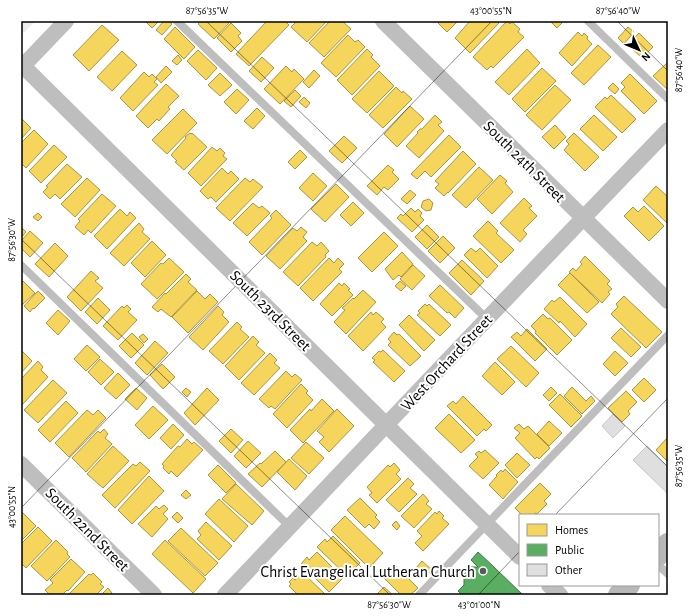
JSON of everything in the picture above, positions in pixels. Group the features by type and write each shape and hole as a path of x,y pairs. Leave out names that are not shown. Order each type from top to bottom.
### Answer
{"main road":[{"path":"659,553 668,544"},
{"path":"619,595 628,586"}],"street":[{"path":"22,66 66,21"},
{"name":"South 24th Street","path":"383,21 668,301"},
{"name":"South 23rd Street","path":"22,66 388,424 487,525 519,555"},
{"name":"West Orchard Street","path":"225,595 388,424 486,318 668,130"},
{"name":"South 22nd Street","path":"21,464 154,595"},
{"path":"551,586 560,595"}],"lane":[{"path":"177,21 486,318"},
{"path":"588,21 668,99"},
{"path":"21,265 290,527"},
{"path":"419,595 668,335"},
{"path":"659,566 668,574"}],"shaded area":[{"path":"21,21 35,21 24,33 21,30"}],"building: Homes":[{"path":"145,21 159,21 152,28"},
{"path":"164,21 169,21 172,24 162,35 156,30"},
{"path":"201,21 231,21 214,39 198,24"},
{"path":"265,21 285,21 289,25 249,66 236,54 266,22"},
{"path":"297,21 327,21 307,42 291,27"},
{"path":"330,21 342,21 351,29 324,57 309,43"},
{"path":"436,21 458,21 447,32"},
{"path":"470,21 497,21 499,23 470,53 455,38"},
{"path":"507,21 510,24 512,22 520,29 518,32 524,37 493,68 491,66 487,70 473,57"},
{"path":"550,21 564,21 557,28"},
{"path":"231,23 241,33 238,36 242,41 231,52 217,38"},
{"path":"102,25 119,40 89,71 73,55"},
{"path":"175,27 195,47 184,59 164,39"},
{"path":"628,27 634,32 624,44 618,38"},
{"path":"578,32 582,36 584,33 592,44 572,66 559,53"},
{"path":"639,33 653,47 642,58 628,45"},
{"path":"348,35 355,42 358,40 365,47 336,77 321,63"},
{"path":"598,45 611,57 584,85 571,73"},
{"path":"367,49 373,55 371,57 380,66 352,95 337,80"},
{"path":"527,49 540,63 509,95 495,82"},
{"path":"198,50 217,68 206,80 187,61"},
{"path":"122,51 137,65 112,91 97,77"},
{"path":"178,55 182,60 177,65 172,61"},
{"path":"262,57 274,68 261,82 249,71"},
{"path":"667,63 668,65 668,90 653,76"},
{"path":"166,66 172,72 161,83 156,77"},
{"path":"286,66 292,72 294,69 304,79 280,104 264,89"},
{"path":"542,68 556,81 525,112 512,99"},
{"path":"314,70 320,76 309,88 303,82"},
{"path":"379,71 394,86 367,113 352,99"},
{"path":"144,72 149,77 152,74 157,79 154,82 158,85 133,111 120,98"},
{"path":"220,73 232,85 220,96 208,85"},
{"path":"630,74 657,101 644,114 621,91 625,87 621,83"},
{"path":"613,83 619,89 615,94 608,88"},
{"path":"166,84 179,96 168,107 170,109 159,121 157,119 148,128 136,116"},
{"path":"555,85 571,100 542,130 526,115"},
{"path":"396,87 412,99 383,128 369,115"},
{"path":"237,89 249,100 236,114 224,102"},
{"path":"295,90 301,96 291,107 284,101"},
{"path":"611,95 636,119 622,133 595,107 605,97 607,99"},
{"path":"304,97 310,103 306,108 299,102"},
{"path":"410,106 424,119 397,147 384,134"},
{"path":"257,108 265,116 253,129 244,121"},
{"path":"183,109 197,123 167,154 152,140"},
{"path":"435,115 442,122 438,125 444,131 419,158 406,146 418,133 417,132 422,129"},
{"path":"594,115 617,137 603,151 580,129"},
{"path":"21,118 31,128 21,139"},
{"path":"555,125 566,137 554,149 542,137"},
{"path":"34,130 48,144 26,168 21,163 21,143"},
{"path":"190,133 192,133 207,147 184,170 175,162 177,161 171,155"},
{"path":"574,133 599,157 585,171 564,150 569,144 566,141"},
{"path":"449,135 461,147 431,177 425,171 417,179 411,174"},
{"path":"344,136 357,148 342,163 329,151"},
{"path":"54,145 67,157 41,183 29,171"},
{"path":"212,147 217,151 220,148 225,153 223,156 227,159 201,186 188,173"},
{"path":"300,150 307,157 295,169 288,162"},
{"path":"463,151 476,164 444,196 435,188 439,184 435,181"},
{"path":"67,164 82,177 60,199 55,194 50,199 43,192 48,187 46,186"},
{"path":"388,165 394,170 392,172 399,179 388,190 384,187 377,195 367,186"},
{"path":"479,167 493,180 466,208 452,195"},
{"path":"222,168 228,174 231,171 239,179 216,202 211,197 208,199 200,191"},
{"path":"313,173 327,186 313,201 299,188"},
{"path":"500,175 507,181 505,183 513,192 492,214 477,199"},
{"path":"87,178 100,190 75,217 61,204"},
{"path":"245,178 250,182 253,179 263,187 230,221 216,208"},
{"path":"336,184 349,197 325,222 311,209"},
{"path":"656,186 668,197 668,224 643,200"},
{"path":"410,190 416,195 407,204 401,199"},
{"path":"102,194 116,206 91,233 88,230 84,235 75,227 80,221 78,219"},
{"path":"524,198 532,206 529,208 537,216 523,230 527,234 520,242 500,223"},
{"path":"429,199 433,203 431,210 426,211 421,207 423,201"},
{"path":"353,202 364,213 351,226 340,215"},
{"path":"253,203 259,208 262,206 270,213 247,236 233,223"},
{"path":"644,206 664,226 649,241 624,216 633,207 638,212"},
{"path":"411,208 415,212 418,209 422,213 420,216 424,220 412,232 397,218 401,214 403,216"},
{"path":"120,209 127,216 130,212 136,218 107,249 94,236"},
{"path":"276,210 291,225 262,255 249,242 272,218 270,216"},
{"path":"38,213 42,217 38,221 33,217"},
{"path":"488,221 498,231 496,233 514,250 501,263 473,236"},
{"path":"139,223 144,229 142,232 150,239 124,266 110,253"},
{"path":"427,225 439,237 427,249 415,237"},
{"path":"21,227 26,232 21,238"},
{"path":"301,227 307,232 303,237 307,241 280,269 266,256 293,228 297,231"},
{"path":"30,231 43,243 30,257 21,248 21,241"},
{"path":"384,232 398,246 372,272 358,258"},
{"path":"443,236 455,248 440,263 428,251"},
{"path":"152,241 166,255 145,277 131,263"},
{"path":"312,242 317,246 321,242 329,251 325,255 326,257 298,286 283,272"},
{"path":"55,243 68,256 49,277 35,264"},
{"path":"471,248 476,252 480,248 498,266 487,278 464,255"},
{"path":"402,252 413,264 401,277 399,275 393,280 385,269"},
{"path":"585,256 610,281 607,284 612,289 608,292 610,294 602,303 569,272 573,268 576,271 582,264 580,262"},
{"path":"169,258 184,272 157,299 141,284 161,263 163,264"},
{"path":"329,258 334,263 338,258 344,264 339,269 342,272 313,301 300,288"},
{"path":"462,260 484,281 471,295 449,273"},
{"path":"413,265 425,276 412,290 400,279"},
{"path":"91,271 99,278 95,281 103,288 81,311 67,297"},
{"path":"570,273 599,302 587,313 558,285"},
{"path":"186,274 191,279 188,282 197,290 171,317 161,309 158,312 152,307 165,293 166,294"},
{"path":"23,281 35,293 22,305 21,282"},
{"path":"400,281 406,286 401,291 395,286"},
{"path":"339,283 342,286 344,283 353,295 332,316 320,304"},
{"path":"440,285 464,308 455,318 449,312 447,313 429,296"},
{"path":"363,290 376,302 346,334 334,322 345,310 342,308"},
{"path":"38,291 45,298 30,312 24,306"},
{"path":"197,291 205,299 210,294 218,302 188,333 172,317"},
{"path":"624,296 662,332 646,348 611,314 618,307 616,304"},
{"path":"560,297 587,324 575,337 560,321 559,323 544,309 552,300 554,302"},
{"path":"98,298 110,310 97,324 85,312"},
{"path":"425,304 427,306 429,304 451,325 440,336 417,315 420,313 418,311"},
{"path":"127,305 131,309 128,312 137,320 118,340 103,326 122,306 124,308"},
{"path":"218,306 224,312 222,315 229,322 203,350 189,337"},
{"path":"58,310 70,321 58,335 46,323"},
{"path":"371,312 373,315 376,312 384,319 381,322 386,327 363,351 348,336"},
{"path":"543,314 548,319 550,318 572,340 557,355 535,333 536,331 531,326"},
{"path":"409,315 435,340 424,351 399,325"},
{"path":"237,322 242,327 240,329 249,337 223,364 209,351"},
{"path":"621,328 641,347 631,357 611,338"},
{"path":"527,329 547,349 535,361 511,337 517,332 521,336"},
{"path":"394,332 397,335 399,334 421,356 410,366 388,345 391,342 388,339"},
{"path":"132,333 144,345 131,358 119,346"},
{"path":"143,334 148,339 144,343 139,337"},
{"path":"253,336 259,342 256,345 265,353 239,380 225,366"},
{"path":"155,341 168,353 147,375 135,363"},
{"path":"87,345 100,357 86,371 74,359"},
{"path":"511,346 539,373 526,387 497,359"},
{"path":"21,350 32,361 21,373"},
{"path":"383,350 405,371 394,382 373,362 375,360 372,358 379,351 381,352"},
{"path":"615,351 628,363 615,376 603,364"},
{"path":"270,353 277,360 274,363 280,368 254,395 241,383"},
{"path":"100,359 114,372 101,385 88,372"},
{"path":"38,361 43,367 41,370 48,377 21,406 21,379"},
{"path":"495,362 515,382 502,395 482,376"},
{"path":"162,364 175,377 163,389 150,375"},
{"path":"286,371 292,377 295,374 302,380 275,409 271,406 269,408 259,399"},
{"path":"118,373 130,385 116,399 104,388"},
{"path":"644,378 656,390 644,402 632,390"},
{"path":"53,380 67,393 38,423 24,410"},
{"path":"301,384 308,391 306,393 313,400 287,428 273,414"},
{"path":"551,387 557,393 549,401 543,395"},
{"path":"572,387 586,401 591,396 595,401 582,414 564,396"},
{"path":"136,388 147,398 137,410 125,399"},
{"path":"186,388 191,392 187,397 182,392"},
{"path":"207,388 219,400 195,425 184,413"},
{"path":"626,391 637,402 628,411 630,414 622,422 608,408"},
{"path":"560,394 582,416 571,427 549,405"},
{"path":"463,396 492,425 486,431 484,429 477,436 447,406 453,401 456,404"},
{"path":"322,399 334,411 303,443 290,430"},
{"path":"66,401 78,413 50,442 38,430"},
{"path":"153,406 168,420 149,439 135,425"},
{"path":"337,409 354,426 329,452 319,442 324,437 317,431"},
{"path":"87,410 93,415 98,410 106,418 69,457 55,443"},
{"path":"449,414 475,440 461,453 435,428"},
{"path":"549,421 562,433 549,446 537,434"},
{"path":"173,424 184,435 171,449 160,438"},
{"path":"519,424 524,429 528,426 550,448 539,459 537,457 535,459 515,438 520,433 514,428"},
{"path":"104,429 108,434 105,438 112,444 86,472 72,458 98,431 100,433"},
{"path":"231,429 243,440 231,453 219,441"},
{"path":"668,437 668,462 656,450"},
{"path":"187,439 192,444 194,442 203,450 177,477 171,471 169,474 163,468 164,466 162,464 178,446 180,447"},
{"path":"248,441 261,453 246,468 234,456"},
{"path":"306,442 324,458 309,474 291,458"},
{"path":"113,446 129,461 103,488 87,474"},
{"path":"485,450 499,463 483,479 469,466 478,457 475,454 479,451 481,453"},
{"path":"275,451 286,462 262,487 248,474"},
{"path":"517,453 530,465 517,478 505,465"},
{"path":"289,459 307,476 295,490 277,472"},
{"path":"140,462 150,471 115,508 102,495 133,464 136,466"},
{"path":"394,463 400,470 396,474 401,479 377,503 369,495 372,493 367,487 388,465 390,467"},
{"path":"218,465 236,483 226,493 208,475"},
{"path":"505,469 518,482 503,499 489,485 501,470 503,472"},
{"path":"149,476 164,491 132,524 118,510"},
{"path":"408,478 414,484 410,488 417,494 399,512 386,500"},
{"path":"540,483 551,494 544,501 547,504 537,514 521,514 515,508"},
{"path":"236,484 264,511 252,525 222,499"},
{"path":"186,490 191,495 186,499 181,495"},
{"path":"423,494 429,501 426,504 432,509 414,528 401,516"},
{"path":"360,498 377,515 375,517 380,522 374,529 369,524 365,528 347,510"},
{"path":"219,499 248,526 234,542 205,514"},
{"path":"164,505 168,509 163,514 168,519 152,537 138,524 156,506 159,509"},
{"path":"21,511 36,526 21,541"},
{"path":"439,511 444,516 442,518 449,524 423,551 415,543 422,536 417,531 435,512 437,514"},
{"path":"177,512 183,518 178,523 172,517"},
{"path":"345,516 383,553 369,568 331,530"},
{"path":"396,521 400,526 397,530 392,525"},
{"path":"206,522 232,546 219,560 197,539 201,535 198,531"},
{"path":"38,527 52,541 26,568 21,563 21,544"},
{"path":"181,528 218,563 205,576 168,541"},
{"path":"333,536 360,563 347,576 317,547 325,539 327,542"},
{"path":"56,540 68,552 67,554 70,557 47,581 31,566"},
{"path":"165,540 206,579 193,593 152,554"},
{"path":"317,552 343,578 329,592 301,564 307,557 309,560"},
{"path":"71,559 85,572 68,591 67,590 62,595 50,595 45,590 53,583 50,580"},
{"path":"422,561 432,570 426,577 416,568"},
{"path":"395,565 418,588 410,595 401,595 383,577"},
{"path":"93,573 102,582 100,584 104,587 96,595 68,595 89,574 91,575"},
{"path":"303,573 326,595 298,595 289,586 291,584 289,582 293,578 295,580"},
{"path":"384,587 393,595 376,595"},
{"path":"108,588 112,593 110,595 101,595"}],"building: Public":[{"name":"Christ Evangelical Lutheran Church","path":"478,552 523,595 462,595 458,591 464,585 464,574 471,567 478,567 471,560"}],"building: Other":[{"path":"613,414 625,426 613,438 602,426"},
{"path":"647,446 668,467 668,494 633,460"}],"place":[{"name":"Christ Evangelical Lutheran Church","path":"483,571"}]}
